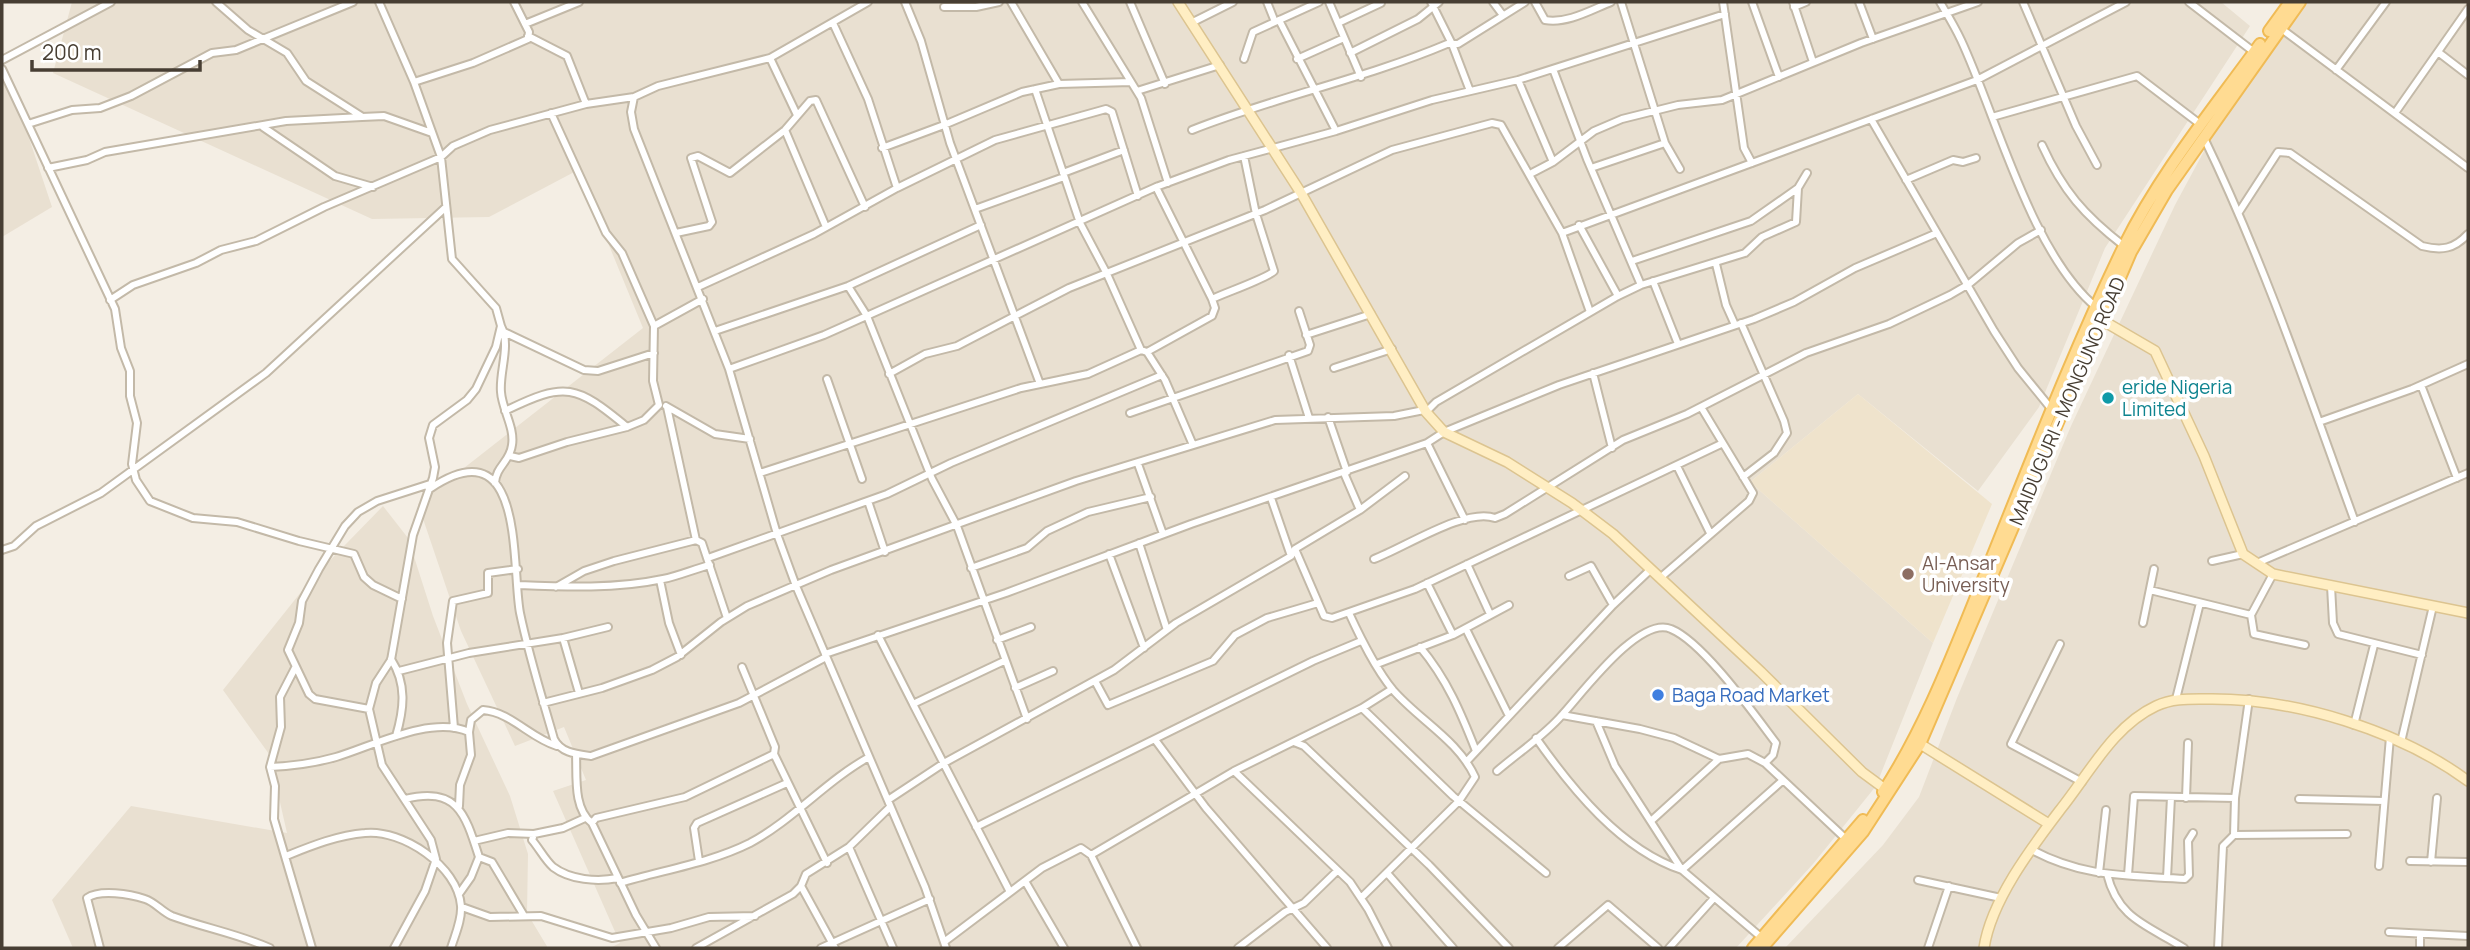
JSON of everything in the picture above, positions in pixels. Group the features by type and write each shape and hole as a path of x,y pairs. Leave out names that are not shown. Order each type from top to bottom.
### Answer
{"main road":[{"name":"MAIDUGURI - MONGUNO ROAD","path":"2056,414 2131,252 2290,2"},
{"name":"MAIDUGURI - MONGUNO ROAD","path":"1753,948 1762,943 1863,832 1916,742 1958,661 2096,307 2124,246 2200,124 2254,52 2300,2"},
{"name":"MAIDUGURI - MONGUNO ROAD","path":"1762,943 1847,840 1916,742"}],"street":[{"path":"2,60 111,2"},
{"path":"216,2 248,30 263,37 296,62 306,81 362,117"},
{"path":"28,124 72,110 100,108 131,96 212,53 236,50 353,2"},
{"path":"379,2 414,82 441,157 452,259 496,307 503,329 500,391 513,442 510,456 496,471 495,484"},
{"path":"514,2 528,36 567,56 586,104"},
{"path":"525,24 579,2"},
{"path":"110,300 133,285 196,263 220,250 256,241 441,157 453,146 490,130 586,104 634,97 658,86 770,58 868,2"},
{"path":"905,2 921,41 956,160 1040,384"},
{"path":"944,7 976,7 999,2"},
{"path":"1011,2 1059,84"},
{"path":"1082,2 1137,91 1168,183"},
{"path":"1130,2 1165,84"},
{"path":"1178,2 1301,193 1425,411 1444,432 1507,462 1581,509 1613,534 1761,671 1862,772 1885,789"},
{"path":"1191,23 1233,2"},
{"path":"1267,2 1336,131"},
{"path":"1244,59 1253,32 1319,2"},
{"path":"1329,2 1360,77"},
{"path":"1493,2 1502,14"},
{"path":"1192,130 1248,110 1360,77 1473,37 1502,14 1525,2"},
{"path":"1535,2 1545,20 1552,21 1578,15 1611,2"},
{"path":"1621,2 1665,144 1680,169"},
{"path":"1723,2 1744,148 1752,163"},
{"path":"1752,2 1779,77"},
{"path":"1806,2 1794,4 1813,62"},
{"path":"1859,2 1872,39"},
{"path":"1940,2 1977,80 2041,230 2072,283 2096,307"},
{"path":"1530,174 1553,162 1594,131 1622,119 1655,110 1722,100 1872,39 1978,2"},
{"path":"2023,2 2097,165"},
{"path":"1562,233 1977,80 2042,43 2126,2"},
{"path":"2189,2 2254,52"},
{"path":"2336,70 2386,2"},
{"path":"1338,23 1381,3"},
{"path":"1350,53 1418,19 1434,4 1470,91"},
{"path":"2395,113 2468,9"},
{"path":"729,369 824,335 1156,187 1244,156 1273,150 1432,100 1518,80 1725,13"},
{"path":"833,23 868,99 897,188"},
{"path":"2277,26 2468,168"},
{"path":"414,82 512,48 528,36"},
{"path":"1297,59 1344,38"},
{"path":"2438,52 2468,75"},
{"path":"770,58 797,115"},
{"path":"1137,91 1220,65"},
{"path":"2,69 110,300 121,348 130,371 130,396 137,423 132,455 134,471 136,480 150,501 193,518 237,522 354,554 364,577 373,585 402,599"},
{"path":"1553,69 1591,168 1641,285"},
{"path":"1992,117 2137,76 2200,124"},
{"path":"1518,80 1553,162"},
{"path":"882,148 998,101 1035,89 1059,84 1132,82"},
{"path":"1035,89 1080,223 1144,351 1162,375 1194,445"},
{"path":"634,97 631,112 634,128 729,369 777,534 796,586 930,899 945,945 1010,892 1077,848 1086,849 1091,855 1136,948"},
{"path":"676,233 709,226 712,222 691,158 698,156 723,172 730,173 785,130 810,102 816,100 865,207"},
{"path":"698,287 826,228 897,188 995,140 1109,109 1139,196"},
{"path":"551,113 606,233 622,253 654,326 653,381 659,400 715,434 750,439"},
{"path":"48,168 87,160 105,152 286,121 393,118 432,133"},
{"path":"1871,120 2018,368 2056,414"},
{"path":"888,374 925,354 957,346 1069,288 1256,214 1392,150 1492,123 1501,125 1562,233 1590,313"},
{"path":"263,127 335,176 373,187"},
{"path":"785,130 826,228"},
{"path":"2204,138 2239,212 2355,522"},
{"path":"1591,168 1665,144"},
{"path":"2042,145 2055,175 2074,202 2124,246"},
{"path":"975,209 1124,150"},
{"path":"2239,212 2269,161 2283,151 2290,153 2422,246 2439,250 2457,245 2468,234"},
{"path":"1212,299 1253,280 1269,276 1274,271 1256,214 1244,156"},
{"path":"1906,180 1953,160 1963,162 1976,158"},
{"path":"1632,261 1751,220 1798,188 1807,173"},
{"path":"760,473 910,423 1040,384 1088,374 1144,351 1212,316 1215,308 1212,299 1156,187"},
{"path":"543,703 652,670 681,655 727,618 796,586 1076,481 1275,420 1394,416 1425,411 1436,402 1618,296 1641,285 1745,253 1762,237 1796,222 1798,188"},
{"path":"2,550 14,546 36,526 101,493 134,471 267,373 446,207"},
{"path":"715,331 848,286 981,225"},
{"path":"1579,225 1618,296"},
{"path":"1374,559 1465,520 1487,515 1495,518 1612,448 1701,407 1762,373 1805,353 1889,324 1969,284 2018,243 2041,230"},
{"path":"459,894 471,877 478,856 458,806 460,785 471,755 471,720 483,710 495,711 524,731 576,754 591,756 628,744 754,696 826,655 878,635 982,601 1163,534 1427,443 1444,432 1592,373 1738,324 1794,302 1854,268 1937,233"},
{"path":"1716,264 1726,305 1762,373 1787,433 1774,453 1743,477"},
{"path":"1653,281 1678,344"},
{"path":"848,286 867,316 930,475 957,526 1027,719"},
{"path":"654,326 703,299"},
{"path":"1130,412 1310,349 1299,311"},
{"path":"1306,335 1371,314"},
{"path":"2100,319 2155,351 2204,456 2243,554 2255,564 2273,574 2468,613"},
{"path":"503,329 584,370 598,371 654,354"},
{"path":"452,948 462,907 459,894 436,859 431,840 382,765 369,709 376,683 391,659 413,535 435,467 429,438 433,425 467,400 476,389 503,329"},
{"path":"1334,368 1392,349"},
{"path":"1289,355 1309,418"},
{"path":"2319,422 2421,385 2468,364"},
{"path":"1592,373 1612,448"},
{"path":"520,585 556,587 660,580 868,501 930,475 951,463 1162,375"},
{"path":"827,379 862,479"},
{"path":"2421,385 2457,478"},
{"path":"505,411 539,394 573,391 594,400 627,427"},
{"path":"510,456 519,458 567,442 627,427 654,413 659,400"},
{"path":"667,407 696,540"},
{"path":"1660,578 1749,501 1753,493 1701,407"},
{"path":"1328,417 1360,510"},
{"path":"1427,443 1465,520"},
{"path":"1271,498 1293,552 1324,615 1328,618 1349,614 1427,583 1721,444"},
{"path":"1138,464 1163,534"},
{"path":"1676,466 1710,533"},
{"path":"369,709 315,699 295,668 288,650 299,623 302,601 345,526 358,512 377,501 429,487 447,477 477,473 487,476 495,484 515,533 520,610 543,703 557,746"},
{"path":"2255,564 2468,473"},
{"path":"695,948 755,916 801,886 806,874 849,848 889,804 944,762 1095,681 1167,630 1360,510 1405,476"},
{"path":"971,568 1027,548 1046,531 1088,512 1152,497"},
{"path":"868,501 885,552"},
{"path":"556,587 604,564 696,540 702,542 727,618"},
{"path":"1139,543 1167,630"},
{"path":"1109,554 1144,648"},
{"path":"2212,561 2243,554"},
{"path":"1467,564 1490,614"},
{"path":"1569,576 1591,566 1613,605"},
{"path":"454,728 447,658 447,627 453,601 488,593 488,573 518,569"},
{"path":"2143,623 2154,569"},
{"path":"1468,760 1613,605 1650,570"},
{"path":"2273,574 2250,615 2254,634 2305,645"},
{"path":"660,580 669,623 681,655"},
{"path":"1427,583 1453,635"},
{"path":"2331,586 2333,623 2338,634 2423,655"},
{"path":"2150,590 2250,615"},
{"path":"1095,681 1108,705 1213,661 1235,635 1267,618 1318,603"},
{"path":"2176,699 2200,603"},
{"path":"1377,664 1453,635 1509,605"},
{"path":"2401,742 2433,606"},
{"path":"1349,614 1361,640 1392,689 1468,760 1474,781 1459,801 1362,897"},
{"path":"399,671 447,658 563,638 608,627"},
{"path":"997,640 1031,627"},
{"path":"1465,629 1509,716"},
{"path":"1497,771 1562,715 1612,659 1638,637 1648,631 1671,629 1709,660 1776,743 1773,755 1765,763"},
{"path":"878,635 1010,892"},
{"path":"563,638 579,694"},
{"path":"976,827 1156,741 1312,661 1361,640"},
{"path":"2060,644 2011,744 2082,782"},
{"path":"2354,724 2374,645"},
{"path":"1420,647 1451,690 1476,751"},
{"path":"391,659 399,671 403,702 396,736"},
{"path":"913,704 1004,661"},
{"path":"742,667 775,747 774,754 827,863"},
{"path":"295,668 279,697 281,727 271,767 275,786 274,819 312,948"},
{"path":"1015,688 1053,671"},
{"path":"1091,855 1234,771 1362,708 1392,689"},
{"path":"1984,948 1990,919 2001,898 2049,824 2115,737 2129,724 2157,706 2176,699 2249,699 2354,724 2401,742 2468,781"},
{"path":"2218,948 2223,846 2234,835 2235,798 2249,699"},
{"path":"1362,708 1459,801 1546,873"},
{"path":"1562,715 1674,738 1719,759"},
{"path":"1596,721 1615,766 1682,870 1762,943"},
{"path":"271,767 310,763 396,736 454,728 469,732"},
{"path":"2379,866 2390,737"},
{"path":"1536,738 1557,768 1618,833 1657,862 1682,870"},
{"path":"1156,741 1195,794 1327,948"},
{"path":"1294,742 1304,746 1412,849 1509,948"},
{"path":"1916,742 2049,824"},
{"path":"2186,798 2188,743"},
{"path":"576,754 580,805 585,817 592,823 619,881 656,948"},
{"path":"592,823 596,818 685,797 774,754"},
{"path":"1651,821 1719,759 1748,754 1765,763 1847,840"},
{"path":"534,834 532,840 552,866 563,872 598,881 619,881 725,854 753,841 799,809 844,771 869,757"},
{"path":"1234,771 1362,897 1388,948"},
{"path":"1682,870 1782,781"},
{"path":"699,861 694,828 697,824 787,783"},
{"path":"405,799 429,794 458,806"},
{"path":"2128,876 2134,796 2235,798"},
{"path":"2167,878 2171,797"},
{"path":"2431,862 2437,798"},
{"path":"2299,799 2384,801"},
{"path":"2106,810 2103,874 2113,896 2123,911 2184,948"},
{"path":"474,841 508,833 534,834 563,828 585,817"},
{"path":"2032,850 2062,866 2103,874 2188,878 2188,841 2193,832"},
{"path":"286,856 367,833 389,836 436,859"},
{"path":"2234,835 2347,834"},
{"path":"849,848 893,948"},
{"path":"478,856 492,862 523,914"},
{"path":"394,948 425,891 436,859"},
{"path":"2410,861 2468,862"},
{"path":"1238,948 1285,912 1294,911 1337,871"},
{"path":"1387,873 1453,948"},
{"path":"1918,880 2001,898"},
{"path":"1025,881 1064,948"},
{"path":"801,886 833,945"},
{"path":"1928,948 1949,886"},
{"path":"100,948 91,923 87,898 90,895 113,894 147,899 166,913 197,925 225,930 270,948"},
{"path":"1670,948 1714,898"},
{"path":"821,948 833,945 930,899"},
{"path":"1558,948 1608,905 1658,948"},
{"path":"462,907 490,917 523,914 581,926 612,938 709,917 755,916"},
{"path":"2389,932 2468,936"},
{"path":"2420,934 2420,948"}],"shaded area":[{"path":"72,2 2221,2 2250,26 2105,248 2039,407 1978,491 1858,394 1750,482 1933,643 1876,786 1813,864 1736,948 610,948 620,943 553,791 586,780 564,727 515,746 461,631 418,504 643,328 578,170 489,217 372,219 53,73"},
{"path":"2294,2 2468,2 2468,948 1785,948 1883,845 1919,797 1957,698 2071,426 2175,205 2258,51"},
{"path":"2,57 52,207 2,237"},
{"name":"Al-Ansar University","path":"1858,394 1992,504 1933,643 1750,482"},
{"path":"383,506 408,538 433,616 467,704 510,796 528,854 527,913 548,948 73,948 52,900 131,806 287,833 269,754 223,690 309,582"}],"place":[{"name":"eride Nigeria Limited","path":"2108,398"},
{"name":"Al-Ansar University","path":"1908,574"},
{"name":"Baga Road Market","path":"1658,695"}]}
